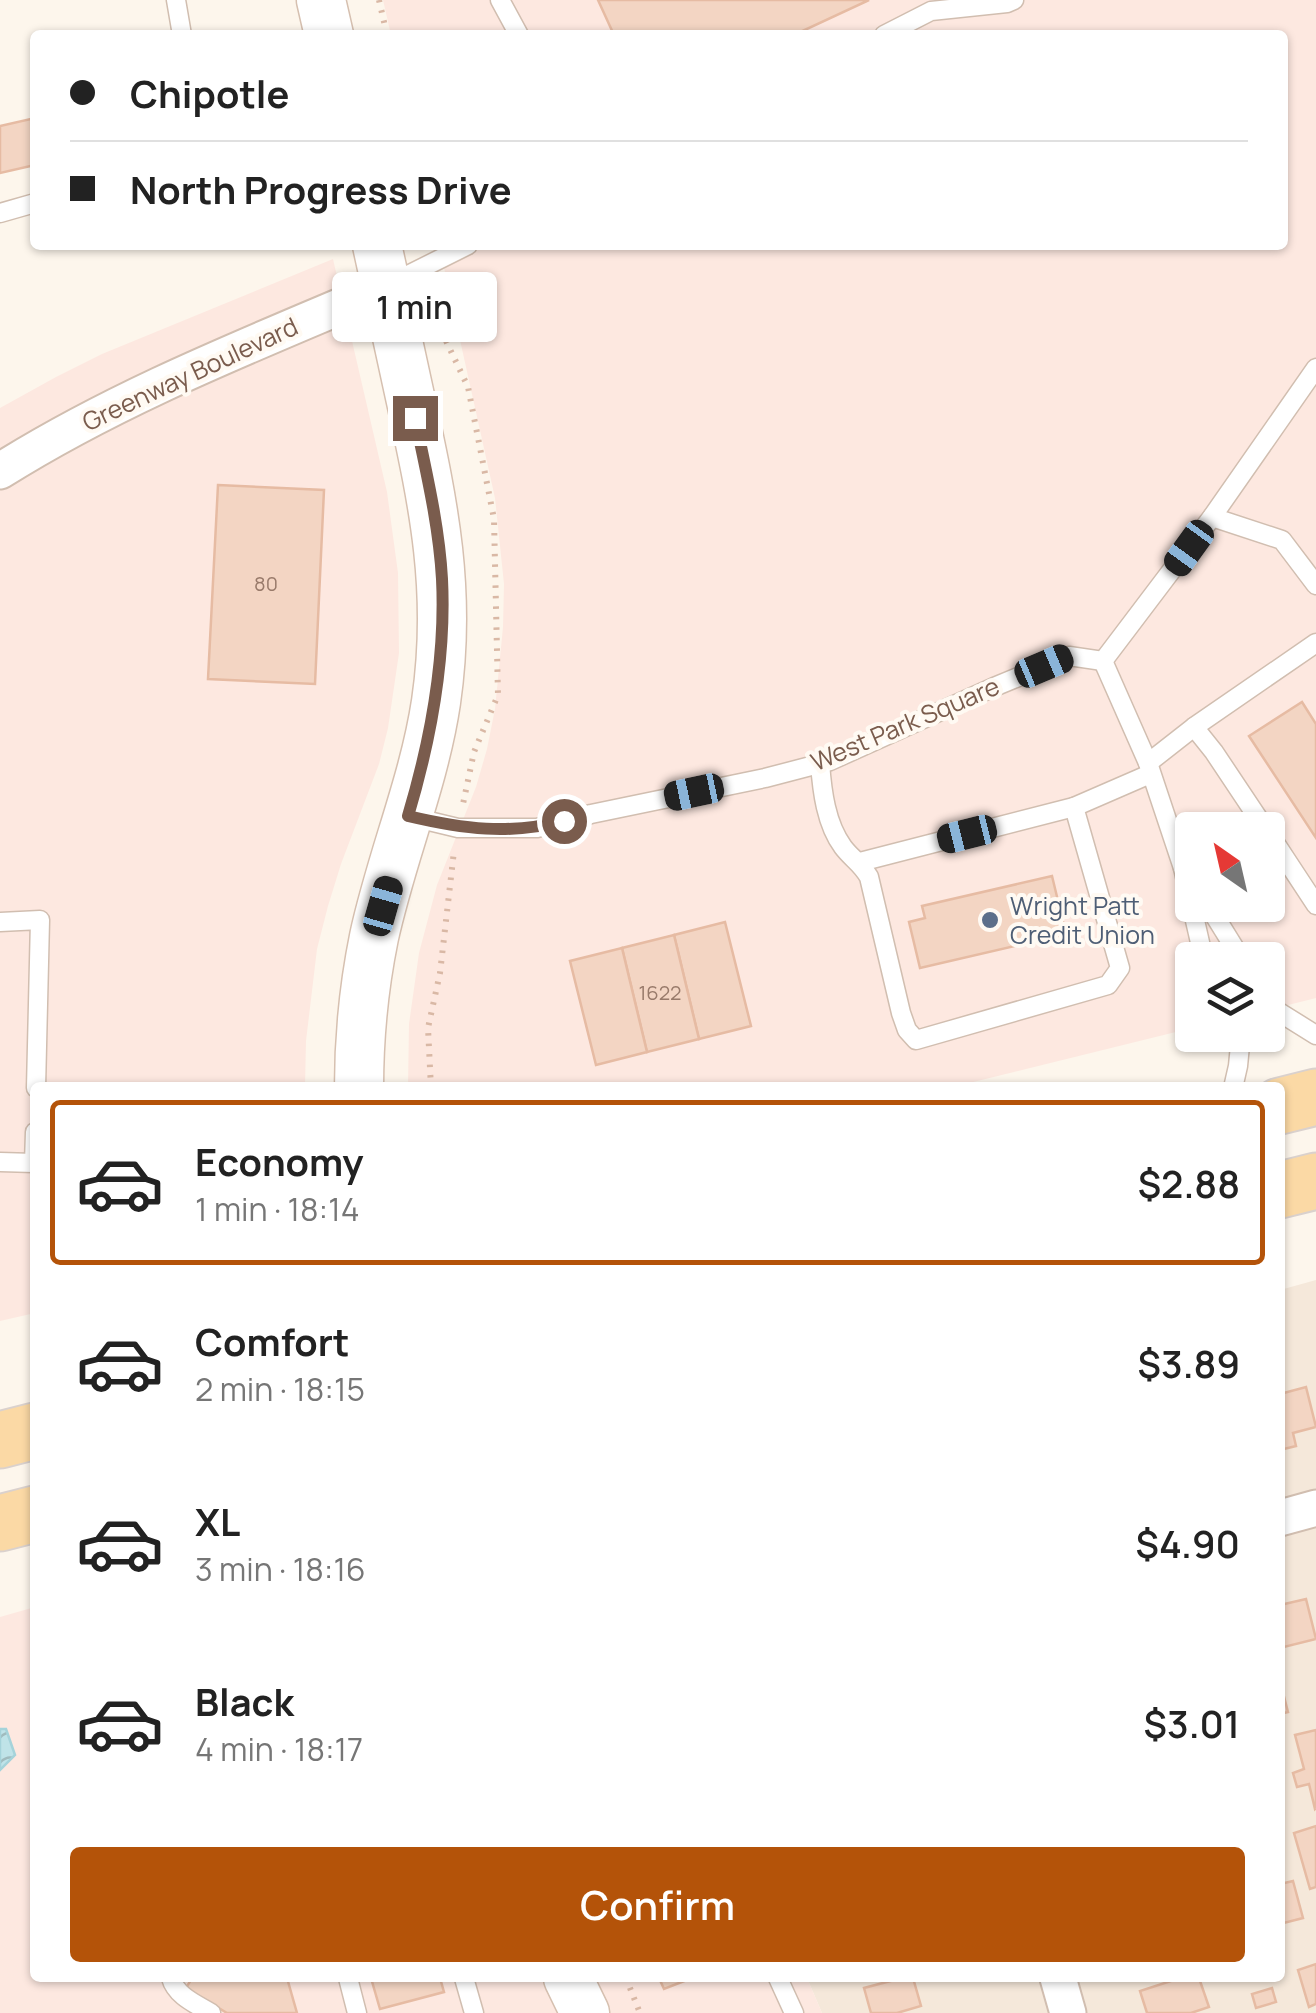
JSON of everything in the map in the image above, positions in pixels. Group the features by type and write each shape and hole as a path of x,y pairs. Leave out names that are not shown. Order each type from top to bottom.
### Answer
{"main road":[{"path":"1285,1105 1316,1097"},
{"path":"1285,1189 1316,1181"},
{"path":"0,1440 30,1432"},
{"path":"0,1523 30,1515"}],"street":[{"path":"321,0 328,30"},
{"path":"359,1082 364,999 374,936 422,768 436,702 443,619 442,578 429,484 382,266"},
{"name":"Greenway Boulevard","path":"0,471 48,441 382,266"},
{"path":"1285,1517 1316,1508"},
{"path":"570,1982 585,2013"},
{"path":"1059,1982 1068,2013"}],"lane":[{"path":"176,0 181,30"},
{"path":"500,0 515,30"},
{"path":"894,30 931,12 1014,0"},
{"path":"0,213 30,205"},
{"path":"382,266 448,250"},
{"path":"1175,839 1103,662 1212,517 1316,368"},
{"path":"1212,517 1282,540 1316,586"},
{"path":"860,862 1074,807 1149,768 1194,727 1316,643"},
{"name":"West Park Square","path":"408,816 458,828 537,828 764,778 830,760 1069,656 1103,662"},
{"path":"1194,727 1254,812"},
{"path":"820,763 822,790 834,832 869,877 900,1014 916,1040 1108,985 1120,968 1074,807"},
{"path":"1285,858 1316,905"},
{"path":"0,922 40,920 36,1082"},
{"path":"1285,1016 1316,1035"},
{"path":"1235,1082 1239,1052"},
{"path":"0,1162 30,1163"},
{"path":"172,1982 186,1998 211,2013"},
{"path":"349,1982 357,2013"},
{"path":"465,1982 474,2013"},
{"path":"780,1982 794,2013"}],"path":[{"path":"379,0 386,30"},
{"path":"628,1982 640,2013"}],"shaded area":[{"path":"383,0 1316,0 1316,998 1285,1006 1285,942 1175,942 1175,1032 973,1082 408,1082 409,1024 419,953 437,885 476,787 495,709 504,584 495,498 440,250 1288,250 1288,30 390,30"},
{"path":"333,259 387,492 398,573 399,653 379,764 341,864 317,949 305,1082 30,1082 30,1314 0,1321 0,408 102,354"},
{"path":"1316,1280 1316,2013 822,2013 809,1982 1285,1982 1285,1289"},
{"path":"30,1608 30,1982 809,1982 822,2013 0,2013 0,1617"}],"water":[{"path":"0,1729 6,1729 15,1755 0,1770"}],"building":[{"path":"598,0 869,0 805,30 612,30"},
{"path":"30,119 30,166 0,173 0,126"},
{"path":"218,485 324,490 315,684 208,679"},
{"path":"1302,702 1316,724 1316,838 1249,736"},
{"name":"Wright Patt Credit Union","path":"1052,876 1066,934 920,968 909,922 925,918 922,906"},
{"path":"725,922 751,1026 699,1039 674,935"},
{"path":"674,935 699,1039 647,1052 622,948"},
{"path":"622,948 647,1052 596,1065 570,961"},
{"path":"1306,1387 1316,1427 1293,1433 1296,1446 1285,1449 1285,1393"},
{"path":"1306,1599 1316,1639 1285,1647 1285,1604"},
{"path":"1316,1730 1315,1809 1309,1784 1297,1787 1293,1773 1304,1769 1295,1735"},
{"path":"1316,1826 1316,1887 1310,1889 1294,1833"},
{"path":"1293,1881 1303,1918 1285,1923 1285,1883"},
{"path":"1316,1964 1316,2004 1309,2007 1298,1970"},
{"path":"190,1982 288,1982 297,2013 227,2013 186,1988"},
{"path":"372,1982 441,1982 444,1992 380,2009"},
{"path":"661,1982 682,1982 664,1989"},
{"path":"887,1982 914,1982 921,2006 897,2013 871,2013 864,1988"},
{"path":"1168,1982 1200,1982 1209,2007 1191,2013 1147,2013 1140,1991"},
{"path":"1272,1988 1276,2002 1256,2008 1252,1994"}],"place":[{"name":"Wright Patt Credit Union","path":"990,920"}],"route":[{"path":"415,418 438,536 443,619 436,702 408,816 458,828 537,828 564,821"}]}
